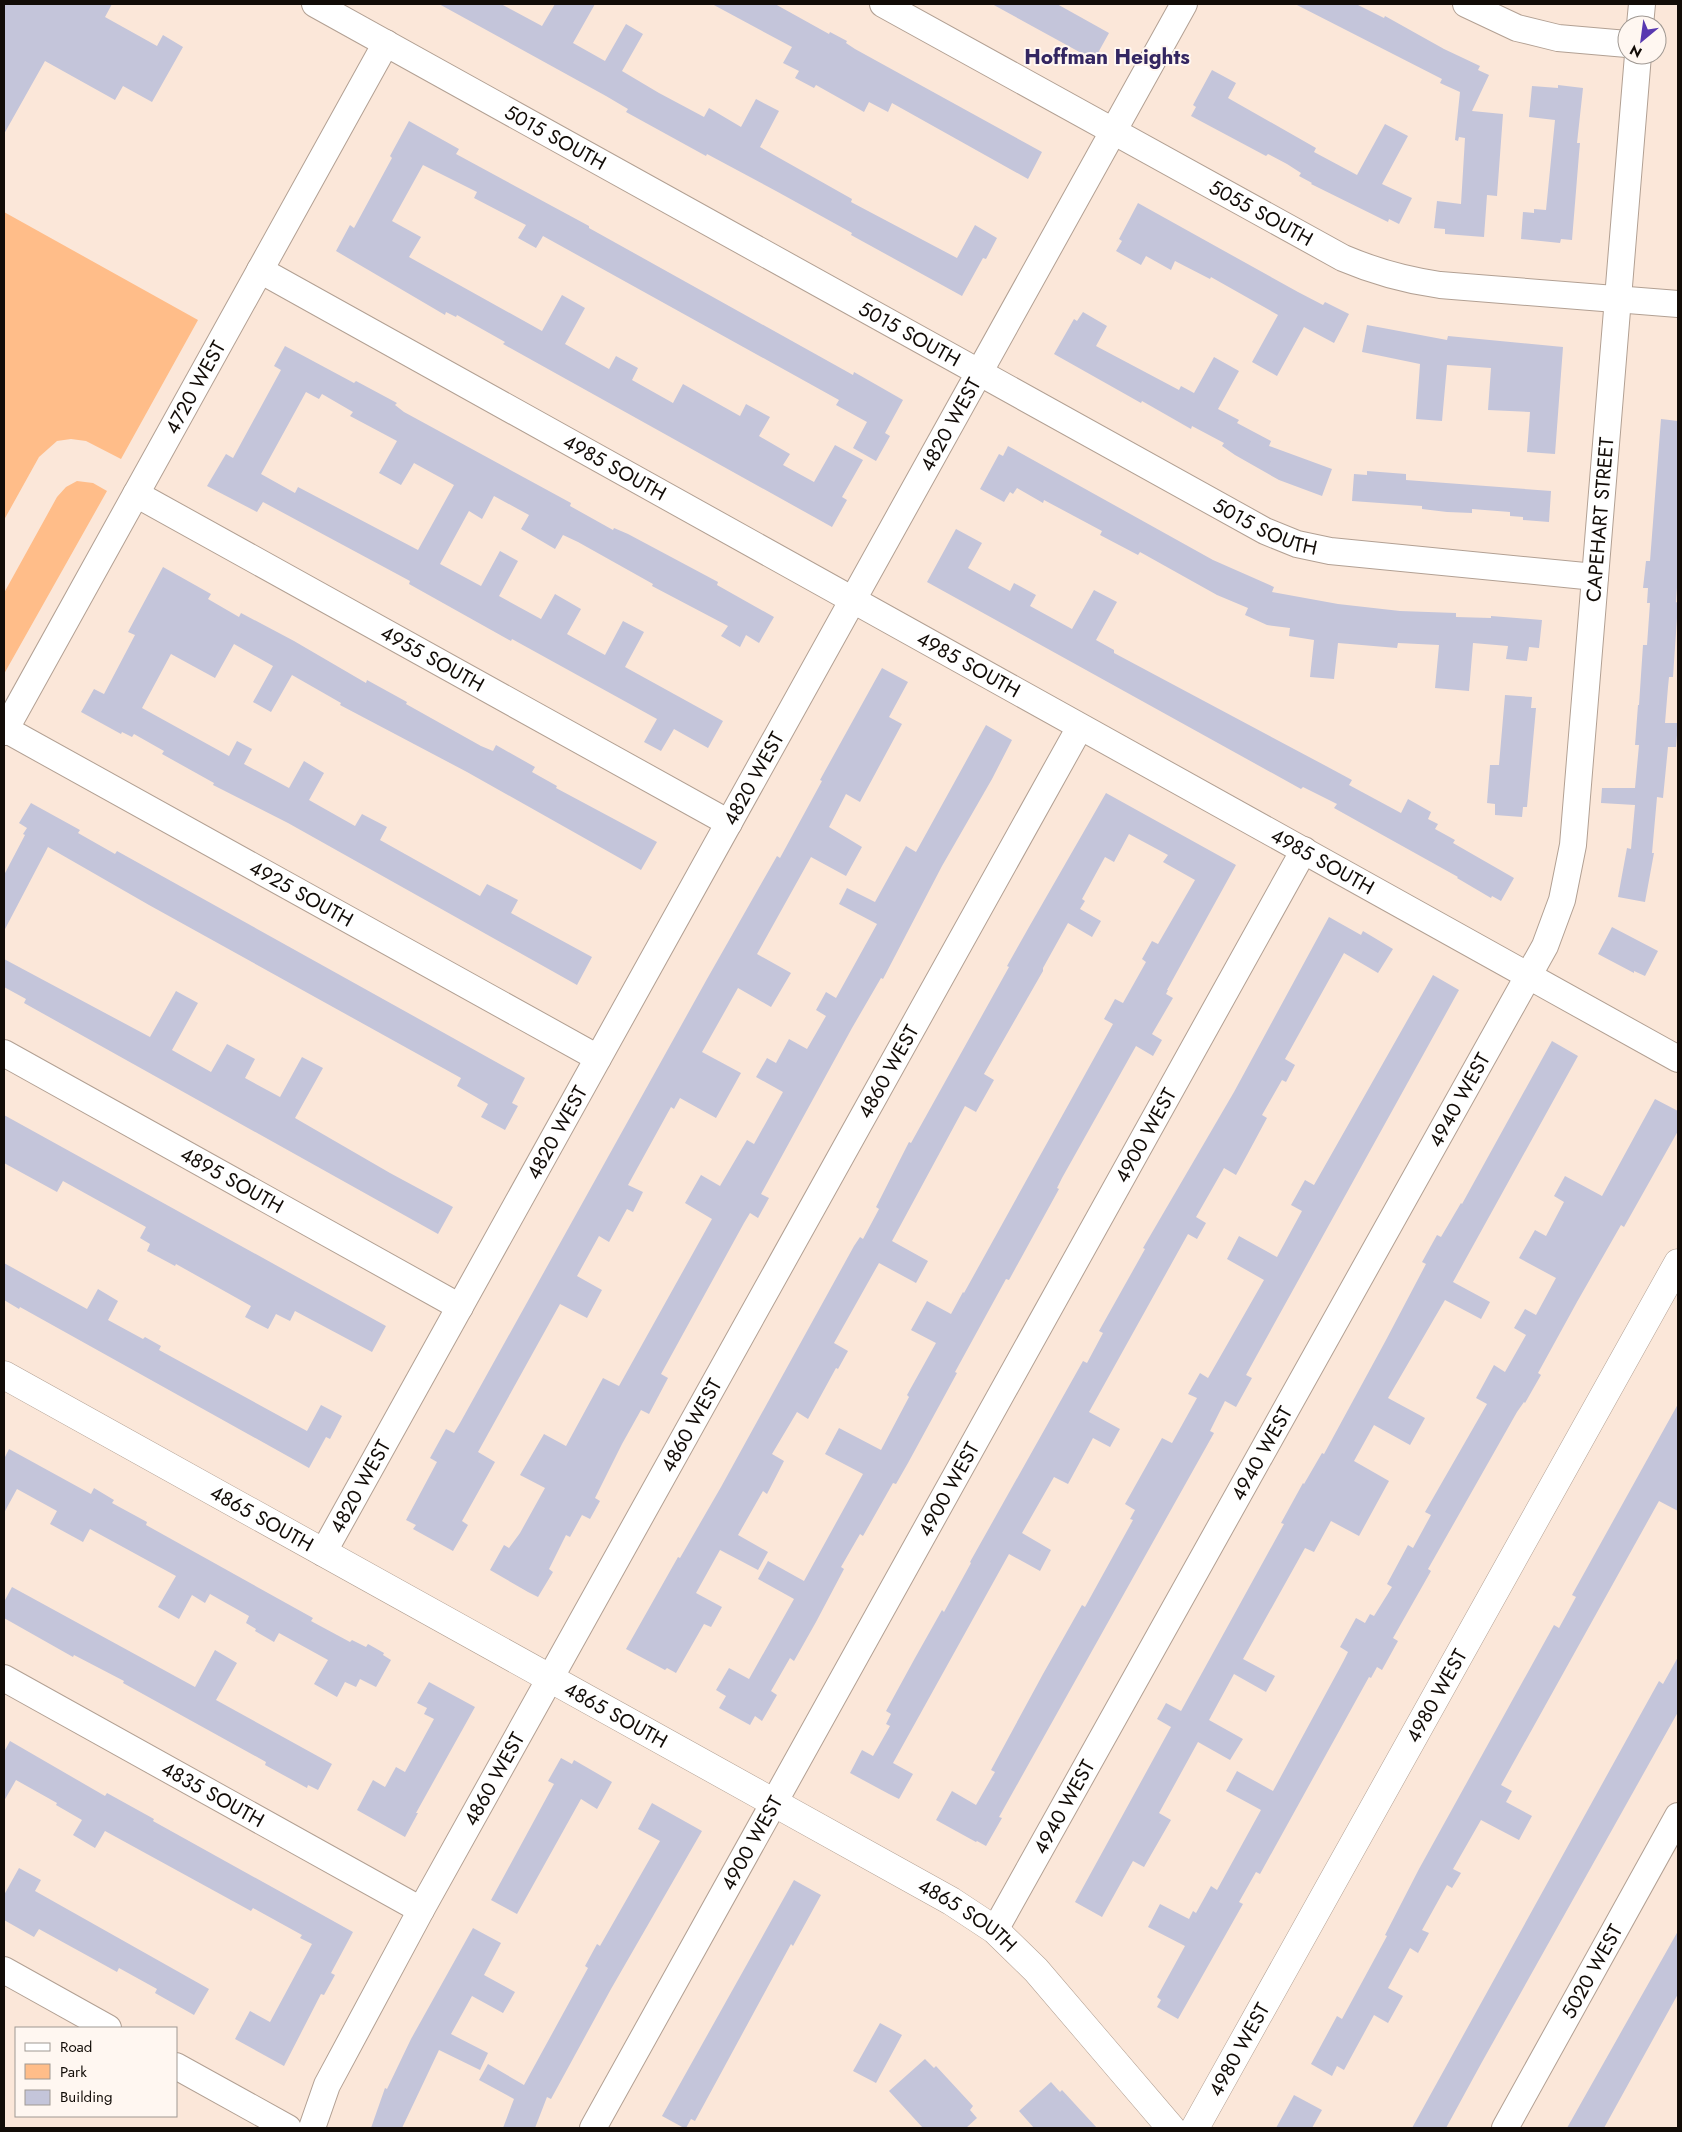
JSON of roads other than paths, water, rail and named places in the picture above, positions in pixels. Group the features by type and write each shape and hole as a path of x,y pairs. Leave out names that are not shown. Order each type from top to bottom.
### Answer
{"street":[{"name":"5015 SOUTH","path":"315,4 1265,531 1297,544 1330,551 1595,577"},
{"name":"5055 SOUTH","path":"883,4 1343,258 1375,272 1405,280 1440,285 1678,304"},
{"name":"4820 WEST","path":"323,1553 1184,4"},
{"path":"1466,4 1517,28 1558,38 1617,43"},
{"name":"4720 WEST","path":"5,731 386,43"},
{"name":"CAPEHART STREET","path":"1527,976 1545,946 1562,900 1573,845 1637,65"},
{"name":"4985 SOUTH","path":"260,270 1678,1059"},
{"name":"4955 SOUTH","path":"136,494 728,823"},
{"name":"4860 WEST","path":"312,2128 327,2085 421,1910 1080,727"},
{"name":"4925 SOUTH","path":"5,731 598,1058"},
{"name":"4900 WEST","path":"593,2128 1304,850"},
{"name":"4940 WEST","path":"995,1930 1527,976"},
{"name":"4895 SOUTH","path":"4,1053 460,1307"},
{"name":"4980 WEST","path":"1195,2128 1678,1263"},
{"name":"4865 SOUTH","path":"4,1375 951,1901 995,1930 1036,1970 1171,2128"},
{"name":"4835 SOUTH","path":"4,1678 421,1910"},
{"name":"5020 WEST","path":"1505,2128 1678,1816"},
{"path":"4,1970 106,2027"},
{"path":"178,2067 288,2128"}],"district":[{"name":"Hoffman Heights","path":"1107,57"}]}
